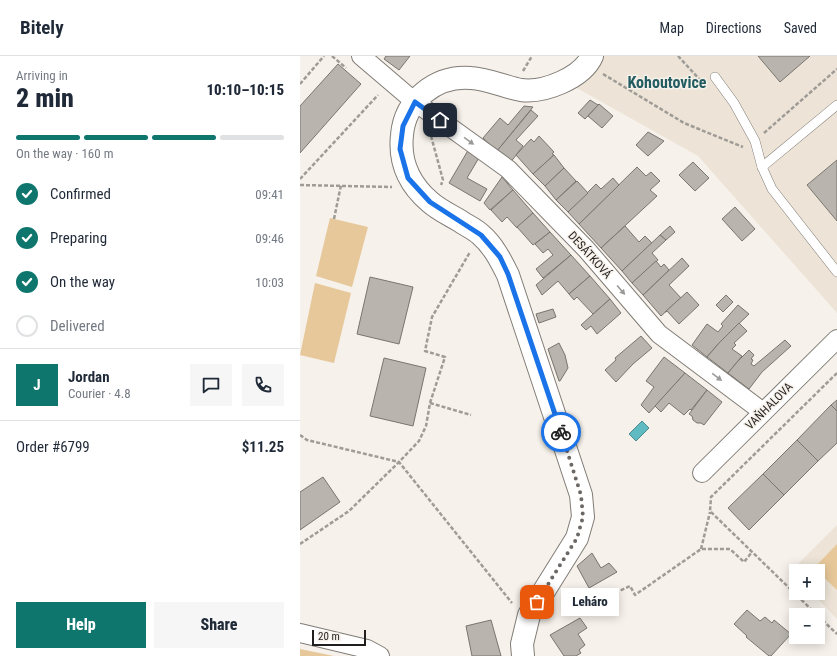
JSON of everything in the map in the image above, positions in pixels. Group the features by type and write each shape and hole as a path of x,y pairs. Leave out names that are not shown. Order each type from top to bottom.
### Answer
{"street":[{"name":"DESÁTKOVÁ","path":"361,56 422,107 508,169 586,249 659,334 763,412"},
{"path":"523,656 522,644 529,615 577,538 583,517 581,495 508,274 500,257 481,235 430,202 408,178 400,149 403,126 422,107 425,90 448,79 471,78 522,90 549,88 574,76 594,63"},
{"name":"VAŇHALOVA","path":"702,473 837,339"},
{"path":"300,633 367,649 380,656"}],"lane":[{"path":"715,77 734,103 755,141 762,167 772,189 837,272"},
{"path":"762,167 837,105"}],"path":[{"path":"300,84 324,56"},
{"path":"520,75 532,56"},
{"path":"594,63 684,123 741,147 747,148 837,69"},
{"path":"300,179 377,94 382,99"},
{"path":"422,107 444,180 438,190"},
{"path":"300,185 394,187"},
{"path":"334,219 341,185"},
{"path":"300,544 349,511 419,441 426,426 430,403 444,357 425,351 432,317 471,250 475,255"},
{"path":"701,549 712,497 837,373"},
{"path":"430,403 471,415"},
{"path":"300,435 307,440 399,462 516,608"},
{"path":"710,511 811,608"},
{"path":"586,600 606,590 609,596 630,586 635,595 701,549 730,549 744,562 752,552"},
{"path":"825,622 837,634"}],"shaded area":[{"path":"599,56 837,56 837,313 698,156 575,87"},
{"path":"330,218 368,227 352,287 316,276"},
{"path":"315,283 351,293 334,363 300,355"},
{"path":"837,525 837,619 819,600 825,600 825,564 798,564"},
{"path":"837,544 837,590 825,579 825,564 818,564"},
{"path":"300,649 334,656 300,656"}],"water":[{"path":"642,421 649,428 636,441 629,434"}],"building":[{"path":"386,56 410,56 399,70 384,59"},
{"path":"758,56 810,56 780,82"},
{"path":"338,64 361,84 300,153 300,106"},
{"path":"590,100 598,105 599,104 585,119 578,113"},
{"path":"599,104 613,116 602,128 588,116"},
{"path":"524,106 533,107 497,151 483,138 500,118 508,125"},
{"path":"531,110 538,116 516,140 523,146 510,163 497,151"},
{"path":"648,132 664,141 648,156 636,145"},
{"path":"539,136 554,152 552,154 554,155 533,174 516,155 531,139 534,142"},
{"path":"470,147 480,156 467,178 487,189 480,201 449,183"},
{"path":"554,155 564,168 545,186 533,174"},
{"path":"837,160 837,221 807,185"},
{"path":"693,162 709,178 695,191 679,175"},
{"path":"637,167 646,176 651,172 660,181 650,190 657,196 601,248 579,224"},
{"path":"564,168 576,181 556,200 545,186"},
{"path":"502,177 513,190 490,210 484,203"},
{"path":"613,178 619,185 579,224 568,212 596,184 601,189"},
{"path":"577,181 588,193 568,212 556,200"},
{"path":"513,190 533,213 517,228 507,217 502,222 491,210"},
{"path":"735,207 755,229 742,241 722,219"},
{"path":"533,213 550,232 533,245 517,227"},
{"path":"625,226 639,242 645,236 652,243 622,271 601,248"},
{"path":"670,226 675,232 666,240 660,235"},
{"path":"550,232 571,255 543,278 536,269 553,255 548,249 543,253 535,244"},
{"path":"660,235 666,240 652,253 658,260 632,283 622,271"},
{"path":"571,255 590,276 569,294 558,281 542,295 536,285"},
{"path":"682,258 689,266 669,285 681,298 661,316 643,295"},
{"path":"656,261 661,267 664,264 669,270 643,295 632,283"},
{"path":"590,276 610,299 593,314 577,297 574,300 569,294"},
{"path":"370,277 413,287 399,344 357,334"},
{"path":"687,292 699,305 679,324 667,311 665,312"},
{"path":"726,295 733,302 723,312 716,305"},
{"path":"610,299 621,313 597,334 591,326 586,330 581,325"},
{"path":"738,305 749,314 707,357 692,345 707,324 718,332 723,326 721,324"},
{"path":"553,309 556,317 539,323 536,314"},
{"path":"739,323 747,331 734,343 736,345 732,349 742,356 728,373 707,357"},
{"path":"641,336 652,348 633,364 616,382 605,370 616,360 615,358"},
{"path":"785,340 791,346 762,372 749,389 728,373 749,350 754,355 751,359 753,360 751,364 754,366"},
{"path":"559,343 565,355 568,368 560,381 548,349"},
{"path":"664,357 685,373 649,413 641,405 654,387 646,381"},
{"path":"384,358 426,368 413,426 370,416"},
{"path":"685,373 707,390 691,410 690,409 684,415 669,403 661,412 655,406"},
{"path":"707,390 722,402 704,425 697,423 689,414"},
{"path":"837,400 837,411 831,405"},
{"path":"831,405 837,411 837,443 818,461 797,440"},
{"path":"797,440 818,461 784,495 763,474"},
{"path":"763,474 784,495 749,530 728,508"},
{"path":"323,477 340,502 300,530 300,492"},
{"path":"592,553 601,568 609,563 617,572 589,588 577,566"},
{"path":"747,610 760,621 765,617 772,623 774,620 789,632 789,636 771,656 769,656 746,637 747,636 734,624"},
{"path":"580,618 587,628 578,634 585,645 579,650 581,653 576,656 564,656 550,635"},
{"path":"491,620 501,656 472,656 466,626"}],"way so far":[{"path":"537,602 577,538 583,517 581,495 561,432"}],"place":[{"name":"Leháro","path":"537,602"}],"district":[{"name":"Kohoutovice","path":"667,82"}],"route":[{"path":"440,120 415,102 403,126 400,149 408,178 430,202 481,235 500,257 508,274 561,432"}]}
